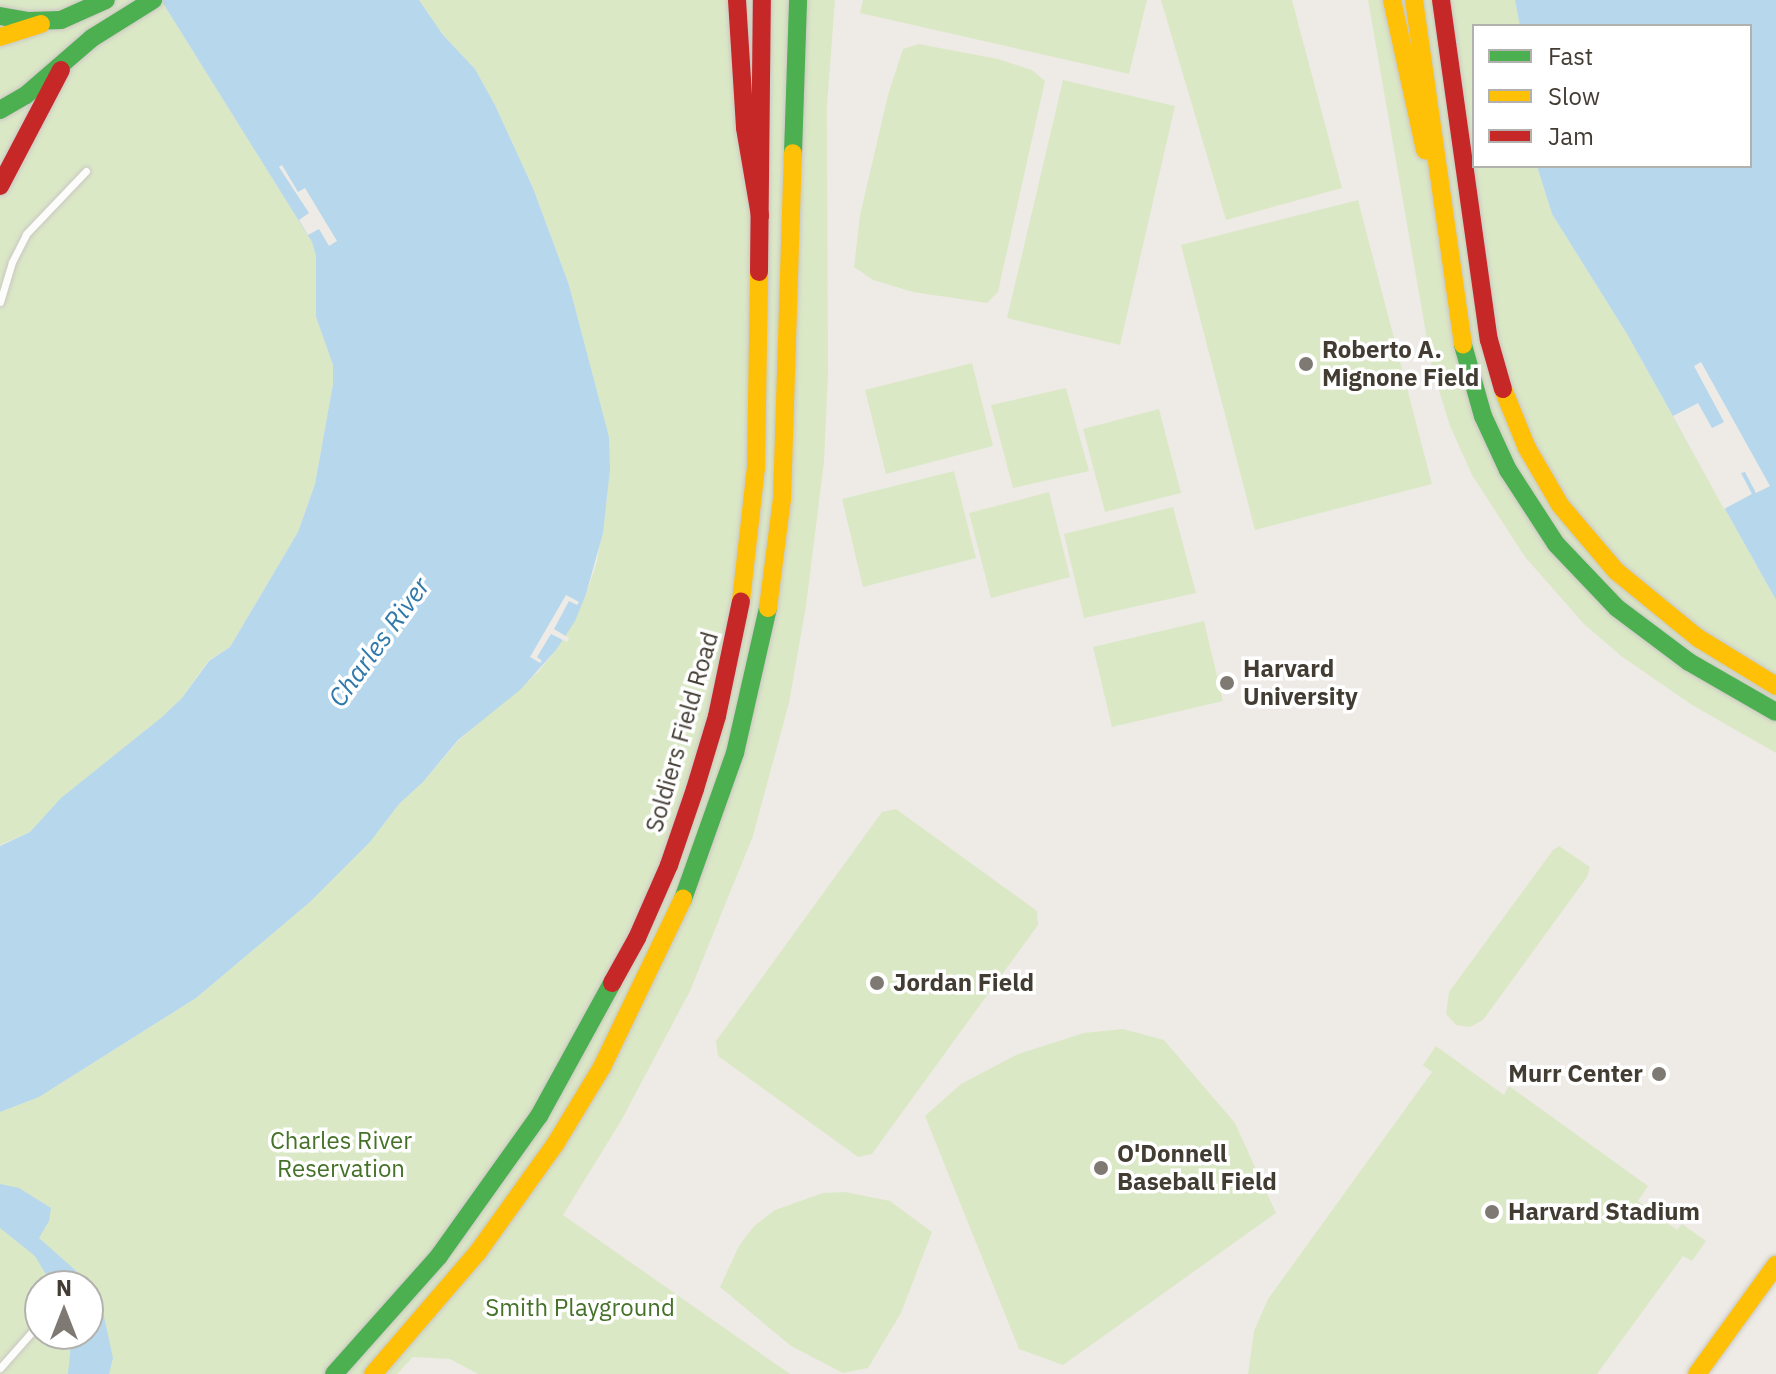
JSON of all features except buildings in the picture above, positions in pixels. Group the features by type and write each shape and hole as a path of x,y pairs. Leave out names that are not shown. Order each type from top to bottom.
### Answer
{"main road":[{"path":"0,37 75,16 106,0"},
{"path":"0,110 26,95 68,57 118,21 153,0"},
{"path":"737,0 745,128 760,216"},
{"name":"Soldiers Field Road","path":"334,1374 439,1256 516,1153 555,1091 620,975 660,887 695,789 723,691 744,582 756,468 762,0"},
{"path":"373,1374 478,1252 580,1104 641,993 695,871 735,753 765,628 778,544 785,453 798,0"},
{"path":"1392,0 1409,89 1443,213"},
{"path":"1414,0 1469,373 1489,429 1522,494 1565,556 1617,608 1677,654 1776,712"},
{"path":"1441,0 1486,321 1509,408 1542,477 1577,528 1616,571 1680,625 1776,686"},
{"path":"0,16 50,21"},
{"path":"0,186 68,57"},
{"path":"1680,625 1776,667"},
{"path":"1739,692 1776,720"},
{"path":"1697,1374 1776,1265"}],"lane":[{"path":"0,302 12,262 26,234 86,171"},
{"path":"555,1091 580,1104"},
{"path":"0,1368 24,1341"}],"green space":[{"path":"0,0 161,0 312,242 316,256 316,317 333,365 333,384 315,484 298,532 230,647 208,661 182,698 162,717 62,798 30,832 0,845"},
{"name":"Charles River Reservation","path":"419,0 835,0 827,106 828,374 824,462 806,606 789,703 753,836 690,991 621,1121 563,1215 790,1374 478,1374 450,1359 413,1357 397,1374 0,1374 0,1112 39,1097 196,998 310,902 370,842 399,804 423,782 459,740 538,672 556,650 586,594 597,561 607,499 609,439 569,285 533,188 475,69 443,35"},
{"path":"863,0 1147,0 1129,74 860,13"},
{"path":"1161,0 1292,0 1342,188 1226,220"},
{"path":"1368,0 1515,0 1520,24 1472,24 1472,168 1538,168 1552,214 1627,334 1776,600 1776,753 1692,705 1621,656 1584,624 1525,557 1472,475 1450,426 1432,368"},
{"path":"919,44 998,59 1032,70 1045,81 998,292 987,303 913,292 873,280 854,267 860,215 888,95 903,49"},
{"path":"1063,80 1175,106 1120,345 1007,318"},
{"name":"Roberto A. Mignone Field","path":"1358,200 1432,484 1255,530 1181,245"},
{"path":"972,363 993,446 886,474 865,390"},
{"path":"1066,388 1089,471 1013,488 991,405"},
{"path":"1159,409 1181,493 1105,512 1083,429"},
{"path":"954,471 976,558 863,587 842,499"},
{"path":"1049,492 1070,577 991,598 969,513"},
{"path":"1173,507 1196,593 1084,618 1064,534"},
{"path":"1204,621 1223,701 1112,727 1093,647"},
{"name":"Jordan Field","path":"896,809 1037,911 1038,925 872,1154 858,1157 718,1056 716,1041 882,812"},
{"path":"1559,846 1590,867 1587,877 1483,1020 1470,1027 1456,1025 1446,1014 1449,992"},
{"name":"O'Donnell Baseball Field","path":"1123,1029 1164,1040 1235,1123 1276,1213 1063,1365 1019,1349 925,1116 961,1084 1018,1054 1084,1033"},
{"name":"Harvard Stadium","path":"1436,1046 1504,1095 1509,1086 1648,1186 1638,1201 1677,1230 1682,1224 1706,1241 1692,1261 1683,1256 1597,1374 1248,1374 1254,1331 1268,1299 1432,1072 1423,1065"},
{"path":"845,1192 890,1201 932,1232 901,1313 868,1368 843,1373 791,1346 720,1287 739,1246 754,1226 775,1210 823,1193"}],"water":[{"name":"Charles River","path":"161,0 419,0 443,35 475,69 495,105 533,188 569,285 609,437 610,469 603,533 586,594 575,621 556,650 520,690 458,740 423,782 399,804 370,842 310,902 196,998 39,1097 0,1112 0,846 30,832 61,798 162,717 182,698 209,661 230,647 298,532 315,484 333,384 333,365 316,317 316,256 312,242"},
{"path":"1515,0 1776,0 1776,600 1627,334 1552,214 1538,168 1752,168 1752,24 1520,24"},
{"path":"0,1184 19,1188 51,1208 49,1221 39,1238 75,1270 43,1270 35,1256 0,1228"},
{"path":"104,1317 113,1358 109,1374 68,1374 70,1350 104,1350"}],"pier":[{"path":"282,165 298,192 305,188 337,241 329,246 319,229 308,235 299,220 309,213 279,167"},
{"path":"1701,362 1770,486 1756,493 1745,472 1741,473 1752,494 1724,509 1673,416 1698,403 1712,428 1724,422 1694,366"},
{"path":"566,595 579,602 577,605 569,601 554,629 569,638 567,642 551,634 537,657 542,661 540,663 530,657"}],"traffic: fast":[{"path":"0,16 29,21 61,20 106,0"},
{"path":"0,110 26,95 92,38 153,0"},
{"path":"793,153 798,0"},
{"path":"1463,345 1483,416 1508,470 1556,544 1617,608 1689,662 1776,712"},
{"path":"683,899 735,753 768,608"},
{"path":"334,1374 439,1256 539,1116 612,983"}],"traffic: slow":[{"path":"1392,0 1425,150"},
{"path":"1414,0 1463,345"},
{"path":"0,37 41,24"},
{"path":"768,608 782,499 793,153"},
{"path":"741,601 756,468 759,272"},
{"path":"1503,389 1527,448 1560,505 1616,571 1698,638 1776,686"},
{"path":"373,1374 478,1252 556,1143 602,1067 683,899"},
{"path":"1697,1374 1776,1265"}],"traffic: jam":[{"path":"737,0 745,128 760,216"},
{"path":"759,272 762,0"},
{"path":"1441,0 1489,340 1503,389"},
{"path":"0,186 61,70"},
{"path":"612,983 637,938 669,865 695,789 717,716 741,601"}],"place":[{"name":"Roberto A. Mignone Field","path":"1306,364"},
{"name":"Harvard University","path":"1227,683"},
{"name":"Jordan Field","path":"877,983"},
{"name":"Murr Center","path":"1659,1074"},
{"name":"O'Donnell Baseball Field","path":"1101,1168"},
{"name":"Harvard Stadium","path":"1492,1212"}],"park label":[{"name":"Smith Playground","path":"580,1308"}]}
